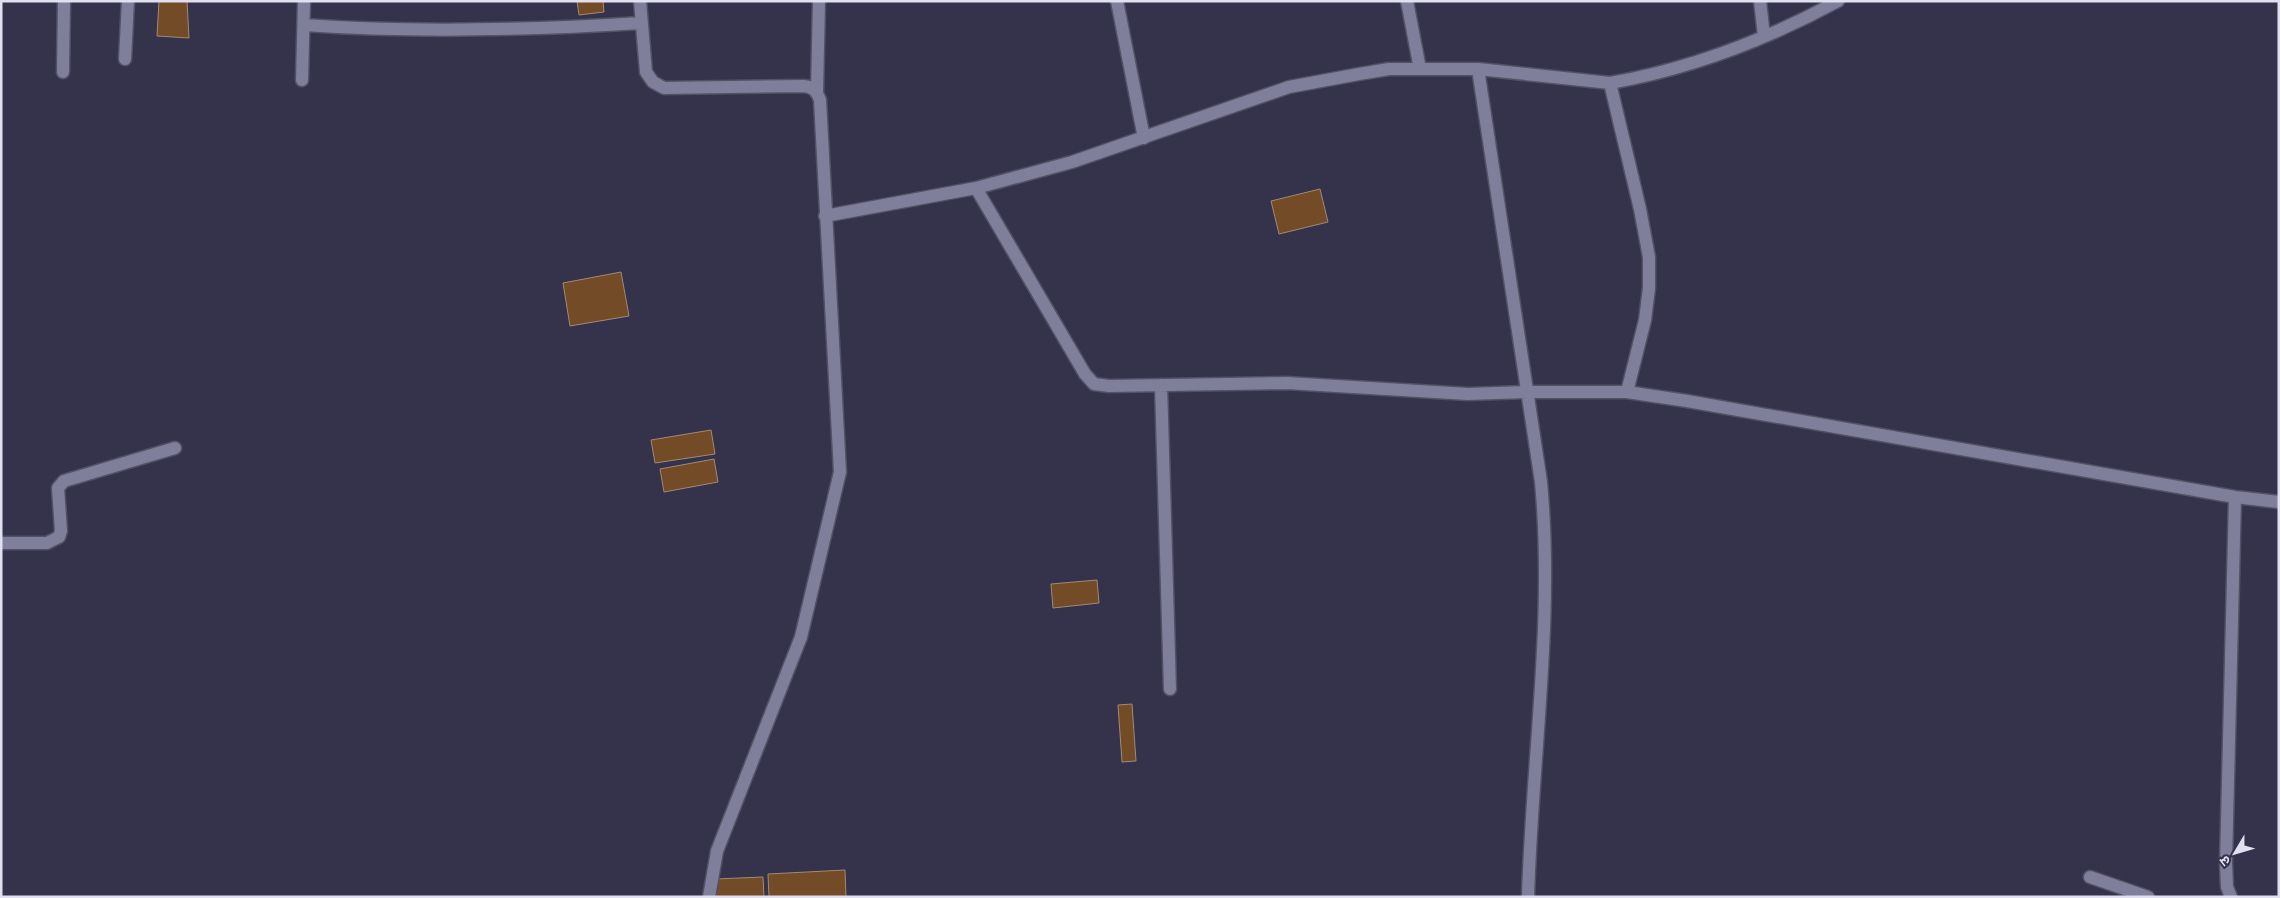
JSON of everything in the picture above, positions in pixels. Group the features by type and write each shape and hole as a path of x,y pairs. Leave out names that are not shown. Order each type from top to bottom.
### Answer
{"street":[{"path":"63,72 64,1"},
{"path":"125,60 128,1"},
{"path":"302,80 304,1"},
{"path":"640,1 646,72 653,82 664,88 804,86 811,87 817,92"},
{"path":"709,897 717,851 801,637 840,472 820,100 817,92 819,1"},
{"path":"1117,1 1144,138"},
{"path":"1407,1 1420,69"},
{"path":"1760,1 1764,36"},
{"path":"825,216 976,188 1072,162 1289,87 1389,69 1478,70 1610,83 1707,59 1764,36 1838,1"},
{"path":"304,26 373,30 546,29 641,23"},
{"path":"1478,70 1543,510 1546,595 1528,897"},
{"path":"1610,83 1642,217 1649,257 1649,288 1645,320 1627,392"},
{"path":"976,188 1094,384 1109,386 1287,383 1468,394 1627,392 2236,497 2279,502"},
{"path":"1161,385 1170,689"},
{"path":"1,543 46,543 59,537 58,488 64,482 175,448"},
{"path":"2230,897 2226,863 2236,497"},
{"path":"2090,877 2148,897"}],"building":[{"path":"159,1 187,1 189,38 157,36"},
{"path":"577,1 603,1 604,12 579,15"},
{"path":"1320,189 1328,222 1279,234 1271,201"},
{"path":"621,272 629,316 570,326 563,283"},
{"path":"711,430 715,454 655,463 651,440"},
{"path":"714,459 718,482 664,492 660,469"},
{"path":"1097,580 1099,603 1053,608 1051,584"},
{"path":"1132,704 1136,761 1122,762 1118,705"},
{"path":"845,870 846,897 769,897 768,874"},
{"path":"763,877 764,897 716,897 715,879"}]}
